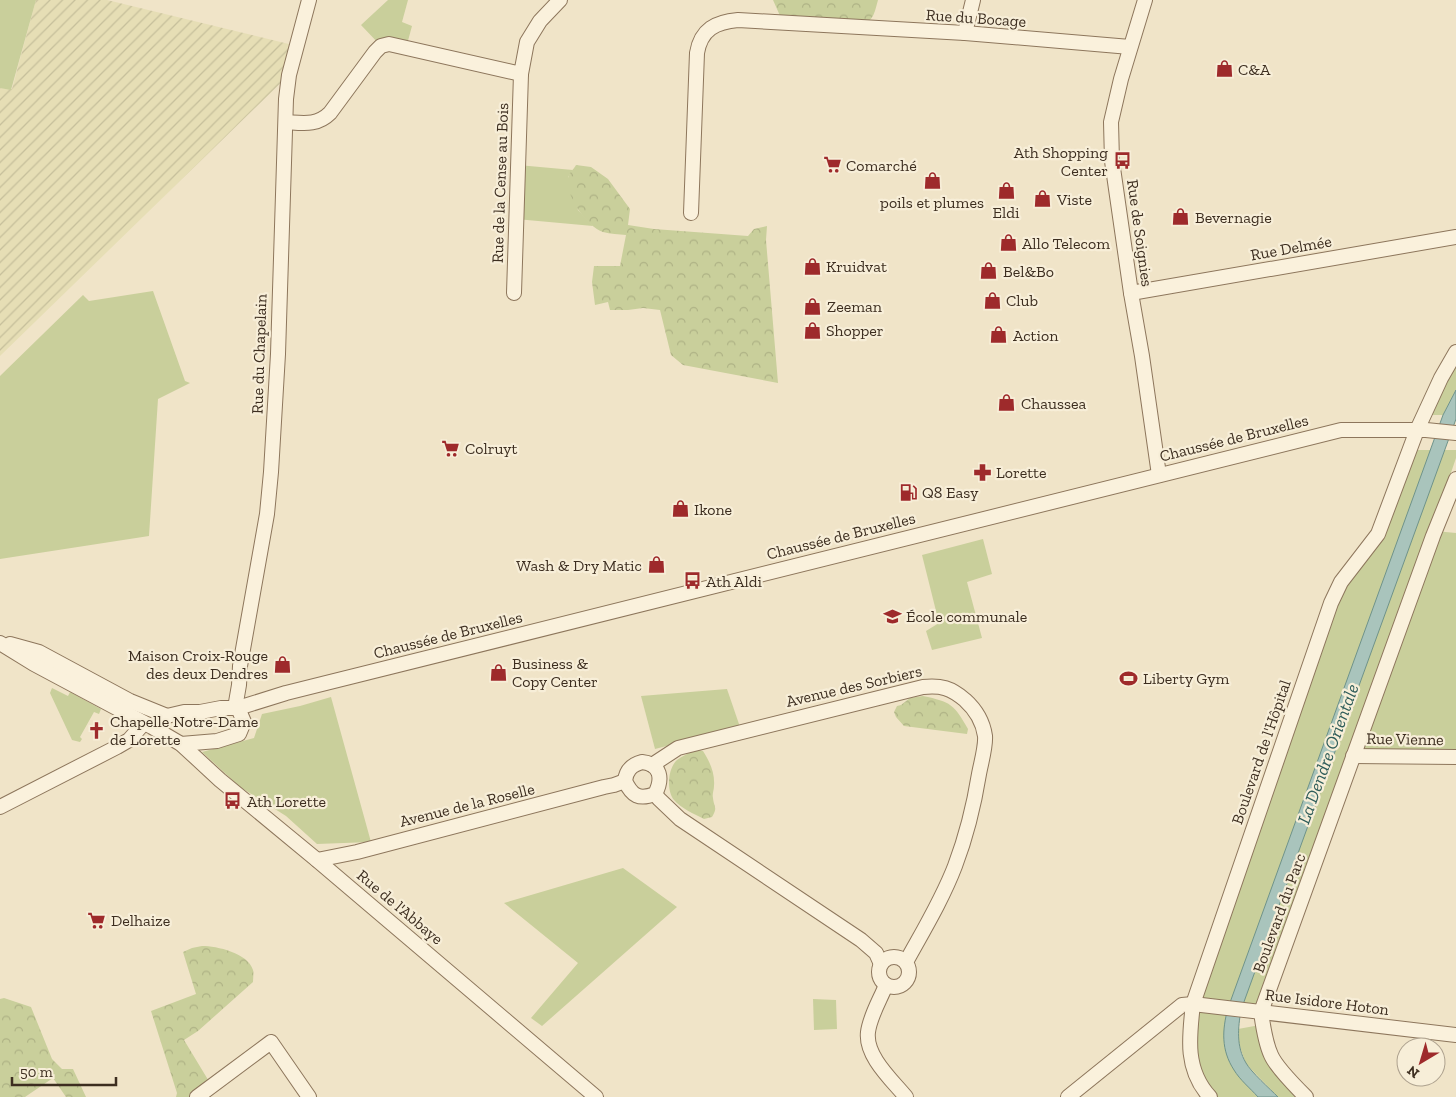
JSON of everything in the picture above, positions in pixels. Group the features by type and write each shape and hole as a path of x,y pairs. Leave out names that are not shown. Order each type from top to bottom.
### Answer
{"street":[{"name":"Rue du Chapelain","path":"237,708 240,666 267,514 271,472 278,354 286,99 289,75 309,0"},
{"name":"Rue de la Cense au Bois","path":"514,293 521,74 527,42 544,17 560,0"},
{"path":"965,33 973,0"},
{"name":"Rue de Soignies","path":"1145,0 1121,79 1111,122 1112,161 1158,475"},
{"name":"Rue du Bocage","path":"691,213 697,53 702,37 717,24 738,20 965,33 1130,47"},
{"path":"286,122 311,124 325,118 375,52 381,46 389,44 521,74"},
{"name":"Rue Delmée","path":"1131,293 1456,237"},
{"name":"Boulevard de l'Hôpital","path":"1210,1097 1204,1090 1192,1066 1189,1035 1193,1004 1331,603 1341,582 1378,534 1422,430 1441,378 1456,352"},
{"name":"Chaussée de Bruxelles","path":"167,716 184,712 237,708 286,693 1340,430 1422,430 1456,433"},
{"name":"Boulevard du Parc","path":"1306,1097 1289,1080 1271,1056 1263,1026 1262,1012 1353,756 1456,479"},
{"path":"0,642 34,664 181,744 218,741 239,734 244,722 237,708"},
{"path":"0,642 39,652 130,701 167,716 160,723 161,732"},
{"name":"Avenue des Sorbiers","path":"652,765 678,748 914,689 936,686 946,688 958,694 976,712 982,724 985,738 977,789 965,838 954,867 943,893 906,962"},
{"path":"0,807 130,740 144,723"},
{"name":"Rue de l'Abbaye","path":"181,744 215,775 596,1097"},
{"name":"Rue Vienne","path":"1353,756 1456,757"},
{"path":"647,763 652,765 657,769 660,784 655,794 646,798 639,797 630,791 624,781 628,770 636,764 647,763"},
{"name":"Avenue de la Roselle","path":"317,860 356,852 624,781"},
{"path":"655,794 658,799 680,818 861,940 876,953 881,964"},
{"path":"893,956 906,962 910,971 904,984 895,988 886,985 880,978 879,968 884,960 893,956"},
{"path":"886,985 871,1019 868,1041 872,1055 906,1097"},
{"path":"1068,1097 1182,1005 1193,1004"},
{"name":"Rue Isidore Hoton","path":"1193,1004 1456,1035"},
{"path":"197,1097 271,1042 309,1097"}],"shaded area":[{"path":"36,0 107,0 297,46 289,75 0,356 0,88 12,89"}],"green space":[{"path":"0,0 36,0 11,90 0,88"},
{"path":"388,0 408,0 402,22 412,26 406,48 381,46 361,25"},
{"path":"773,0 878,0 873,16 861,28 781,18"},
{"path":"518,165 573,170 568,177 578,210 593,226 516,219"},
{"path":"576,165 591,167 608,179 630,209 628,225 654,229 748,236 754,229 767,226 766,240 778,383 683,365 671,355 660,310 643,308 610,310 608,302 595,305 592,282 594,266 620,266 626,235 606,233 596,229 578,209 573,201 568,185 568,178"},
{"path":"153,291 185,381 190,383 158,399 149,536 0,559 0,376 83,295 89,301"},
{"path":"1456,361 1456,390 1443,415 1431,415 1432,410 1435,409 1440,391"},
{"path":"1413,450 1456,450 1456,458 1429,537 1435,531 1456,533 1456,757 1353,756 1261,1012 1228,1008 1234,1070 1258,1097 1210,1097 1189,1035 1331,603 1367,548"},
{"path":"983,539 992,574 967,582 982,638 932,650 926,631 939,623 922,555"},
{"path":"52,688 68,696 70,692 101,709 99,714 94,712 80,737 82,739 80,742 72,740 50,693"},
{"path":"727,689 740,727 655,749 641,696"},
{"path":"923,696 951,705 968,729 967,734 904,726 894,712 897,706 910,698"},
{"path":"331,697 371,842 317,844 286,816 240,787 202,752 254,738 262,714"},
{"path":"695,750 703,751 710,763 714,777 713,796 715,811 712,817 704,819 677,803 671,796 669,785 670,774 674,764 681,757"},
{"path":"623,868 677,907 542,1026 531,1018 578,963 504,903"},
{"path":"202,946 223,949 245,959 253,970 253,982 198,1031 184,1040 210,1083 197,1097 176,1097 177,1093 151,1011 196,994 183,952"},
{"path":"4,998 31,1007 52,1059 62,1069 73,1069 86,1097 66,1097 53,1078 25,1097 0,1097 0,999"},
{"path":"813,999 836,1000 837,1029 814,1030"},
{"path":"1260,1025 1300,1097 1278,1097 1246,1064 1239,1044 1238,1029"}],"water":[{"name":"La Dendre Orientale","path":"1456,390 1456,419 1241,1010 1239,1037 1243,1057 1252,1071 1278,1097 1258,1097 1236,1074 1227,1055 1224,1032 1228,1008 1443,415"}],"place":[{"name":"C&A","path":"1224,69"},
{"name":"Ath Shopping Center","path":"1122,161"},
{"name":"Comarché","path":"832,165"},
{"name":"poils et plumes","path":"932,181"},
{"name":"Eldi","path":"1006,190"},
{"name":"Viste","path":"1043,199"},
{"name":"Bevernagie","path":"1181,217"},
{"name":"Allo Telecom","path":"1008,243"},
{"name":"Kruidvat","path":"812,266"},
{"name":"Bel&Bo","path":"989,271"},
{"name":"Club","path":"992,300"},
{"name":"Zeeman","path":"813,306"},
{"name":"Shopper","path":"812,330"},
{"name":"Action","path":"999,335"},
{"name":"Chaussea","path":"1007,403"},
{"name":"Colruyt","path":"451,448"},
{"name":"Lorette","path":"982,472"},
{"name":"Q8 Easy","path":"908,492"},
{"name":"Ikone","path":"680,509"},
{"name":"Wash & Dry Matic","path":"656,565"},
{"name":"Ath Aldi","path":"692,581"},
{"name":"École communale","path":"892,616"},
{"name":"Maison Croix-Rouge des deux Dendres","path":"282,664"},
{"name":"Business & Copy Center","path":"498,672"},
{"name":"Liberty Gym","path":"1129,678"},
{"name":"Chapelle Notre-Dame de Lorette","path":"96,730"},
{"name":"Ath Lorette","path":"233,801"},
{"name":"Delhaize","path":"97,920"}]}
